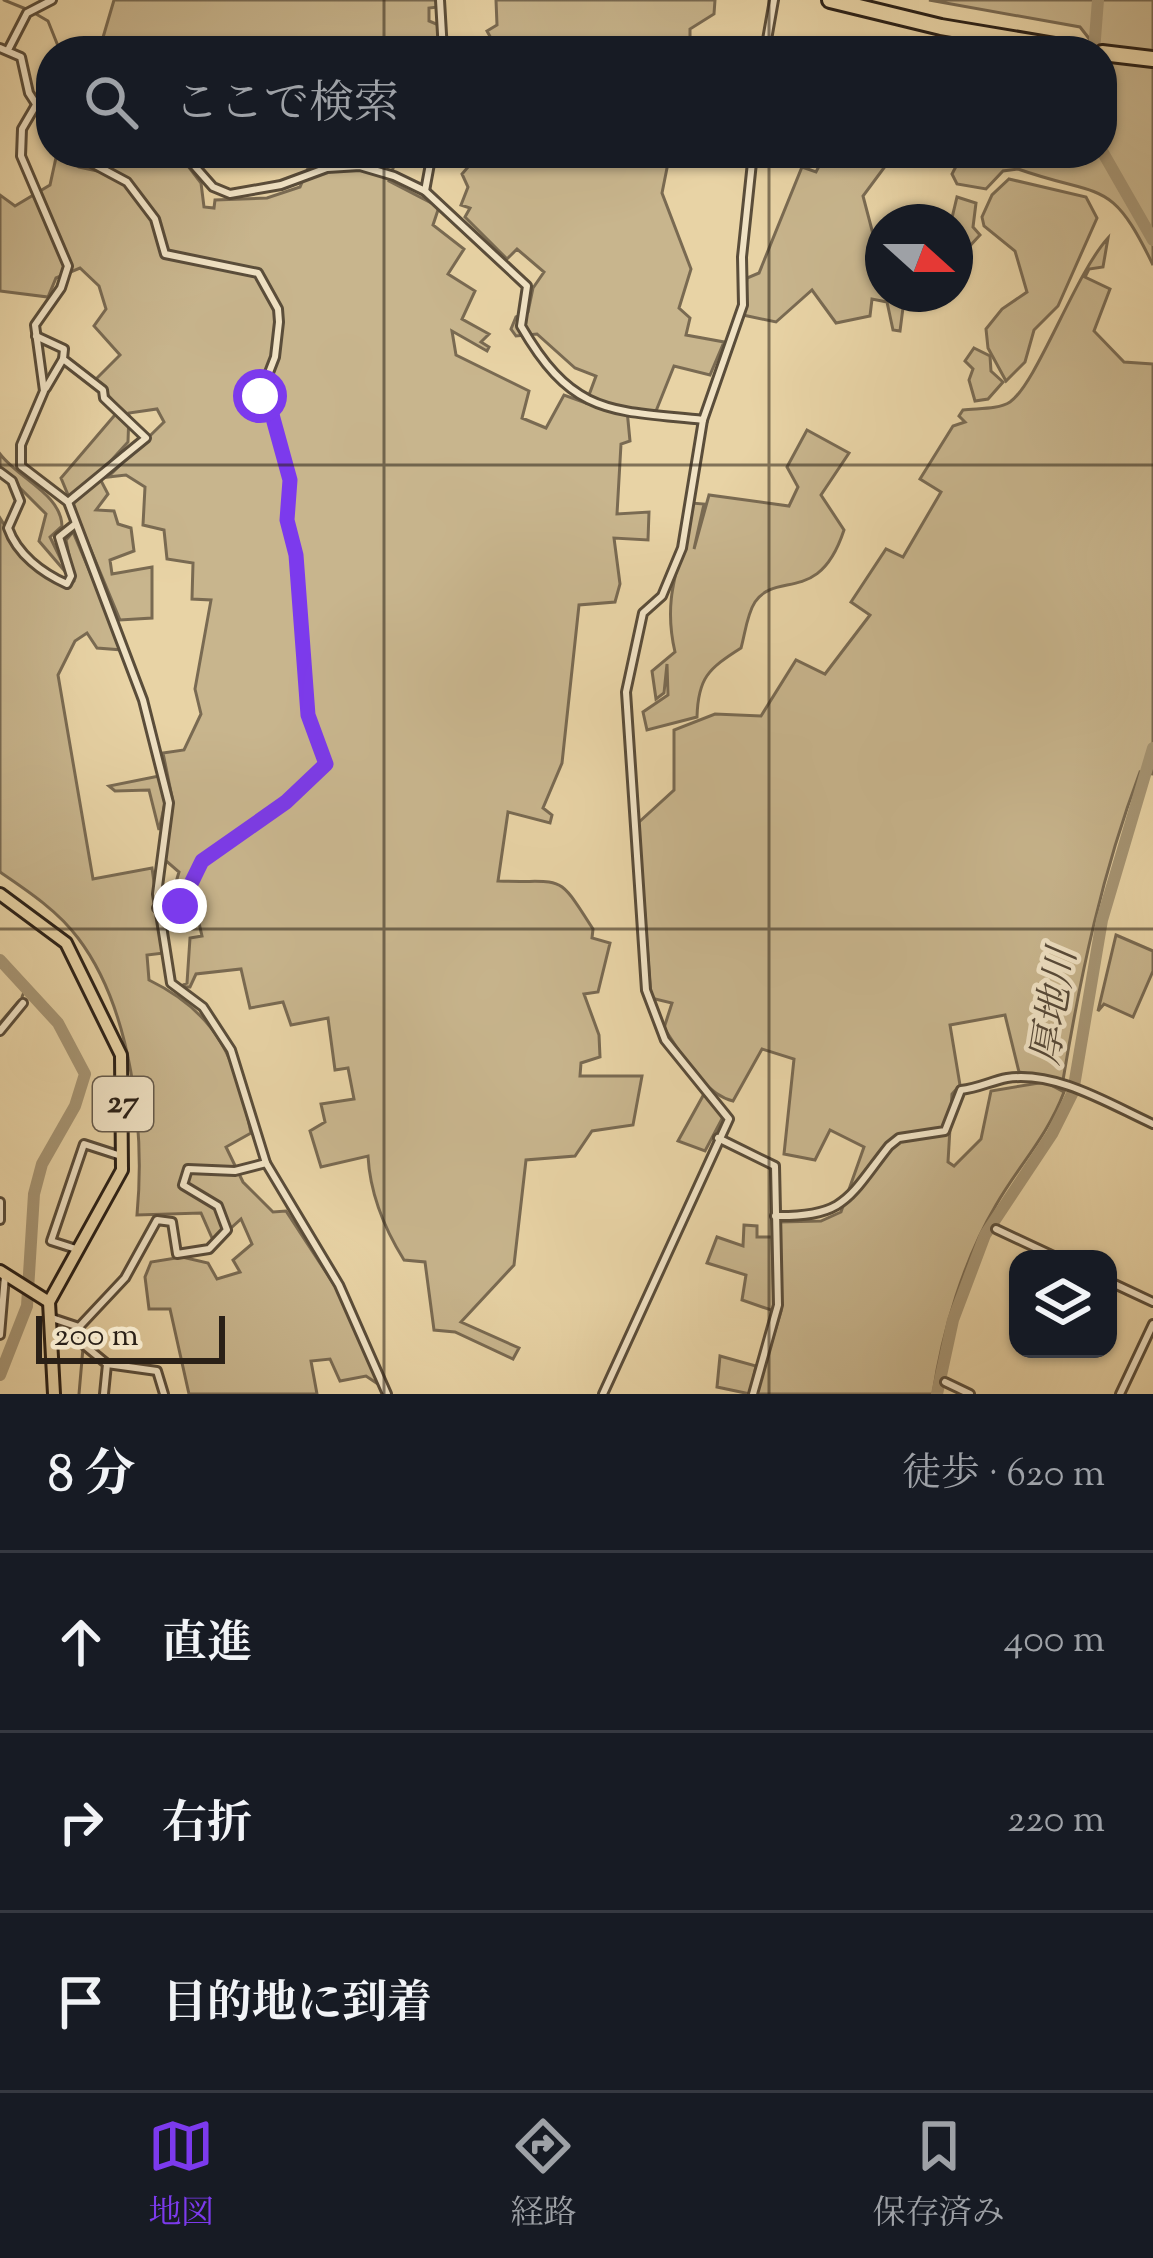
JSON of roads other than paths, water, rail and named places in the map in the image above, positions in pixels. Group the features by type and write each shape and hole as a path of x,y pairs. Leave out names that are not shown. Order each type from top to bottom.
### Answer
{"highway":[{"path":"830,0 994,36"},
{"path":"1117,55 1153,59"}],"main road":[{"name":"27","path":"0,894 66,943 117,1037 124,1157 116,1185 79,1250 43,1299"},
{"path":"7,1277 43,1299 54,1394"}],"street":[{"path":"44,392 35,326 61,288 68,266 21,156 22,129 36,105 21,57 4,49 27,13 52,0"},
{"path":"440,0 442,36"},
{"path":"768,36 774,0"},
{"path":"101,168 127,182 155,219 165,254 258,273 278,310 275,357 260,396 271,411 290,480 287,520 296,555 308,715 326,764 286,802 202,861 184,904 157,908"},
{"path":"196,168 213,187 230,194 341,168"},
{"path":"359,168 425,190 526,286 521,326 543,361 595,405 620,415 703,420"},
{"path":"425,190 429,168"},
{"path":"603,1394 729,1119 665,1040 646,991 626,692 641,619 662,596 682,548 703,420 745,295 742,257 751,168"},
{"path":"36,336 64,349 63,359 21,445 21,466 68,502 129,658 169,803 157,908 171,983 203,1007 231,1050 266,1163 339,1286 388,1394"},
{"path":"63,359 103,391 104,398 146,437 116,459 100,482 68,502"},
{"path":"0,472 12,481 20,500 8,528 10,537 41,570 67,584 71,576 59,537 74,525"},
{"path":"0,1031 23,1003"},
{"path":"775,1216 816,1216 837,1208 899,1138 945,1131 961,1090 985,1089 1004,1078 1064,1084 1153,1124"},
{"path":"718,1138 774,1162 778,1306 753,1394"},
{"path":"79,1250 51,1241 84,1144 124,1157"},
{"path":"79,1328 125,1278 157,1220 172,1222 177,1254 208,1250 227,1230 218,1206 182,1185 188,1168 235,1171 266,1163"},
{"path":"0,1202 0,1220"},
{"path":"996,1228 1041,1250"},
{"path":"0,1335 7,1277"},
{"path":"1117,1285 1153,1302"},
{"path":"48,1316 79,1328 85,1345 107,1364 158,1371 164,1394"},
{"path":"1120,1394 1153,1324"},
{"path":"104,1394 107,1364"},
{"path":"945,1382 970,1394"}],"waterway":[{"path":"4,0 26,9"},
{"name":"厚地川","path":"1095,36 1098,0"},
{"path":"36,14 48,21 54,36"},
{"name":"厚地川","path":"1112,168 1153,240"},
{"name":"厚地川","path":"937,1394 953,1320 985,1235 1052,1134 1073,1092 1102,920 1153,748"},
{"path":"0,960 58,1023 85,1074 75,1106 42,1164 34,1194 27,1306 0,1375"},
{"path":"22,997 24,992"},
{"path":"0,1023 18,1002"},
{"path":"79,1394 83,1348"}]}
